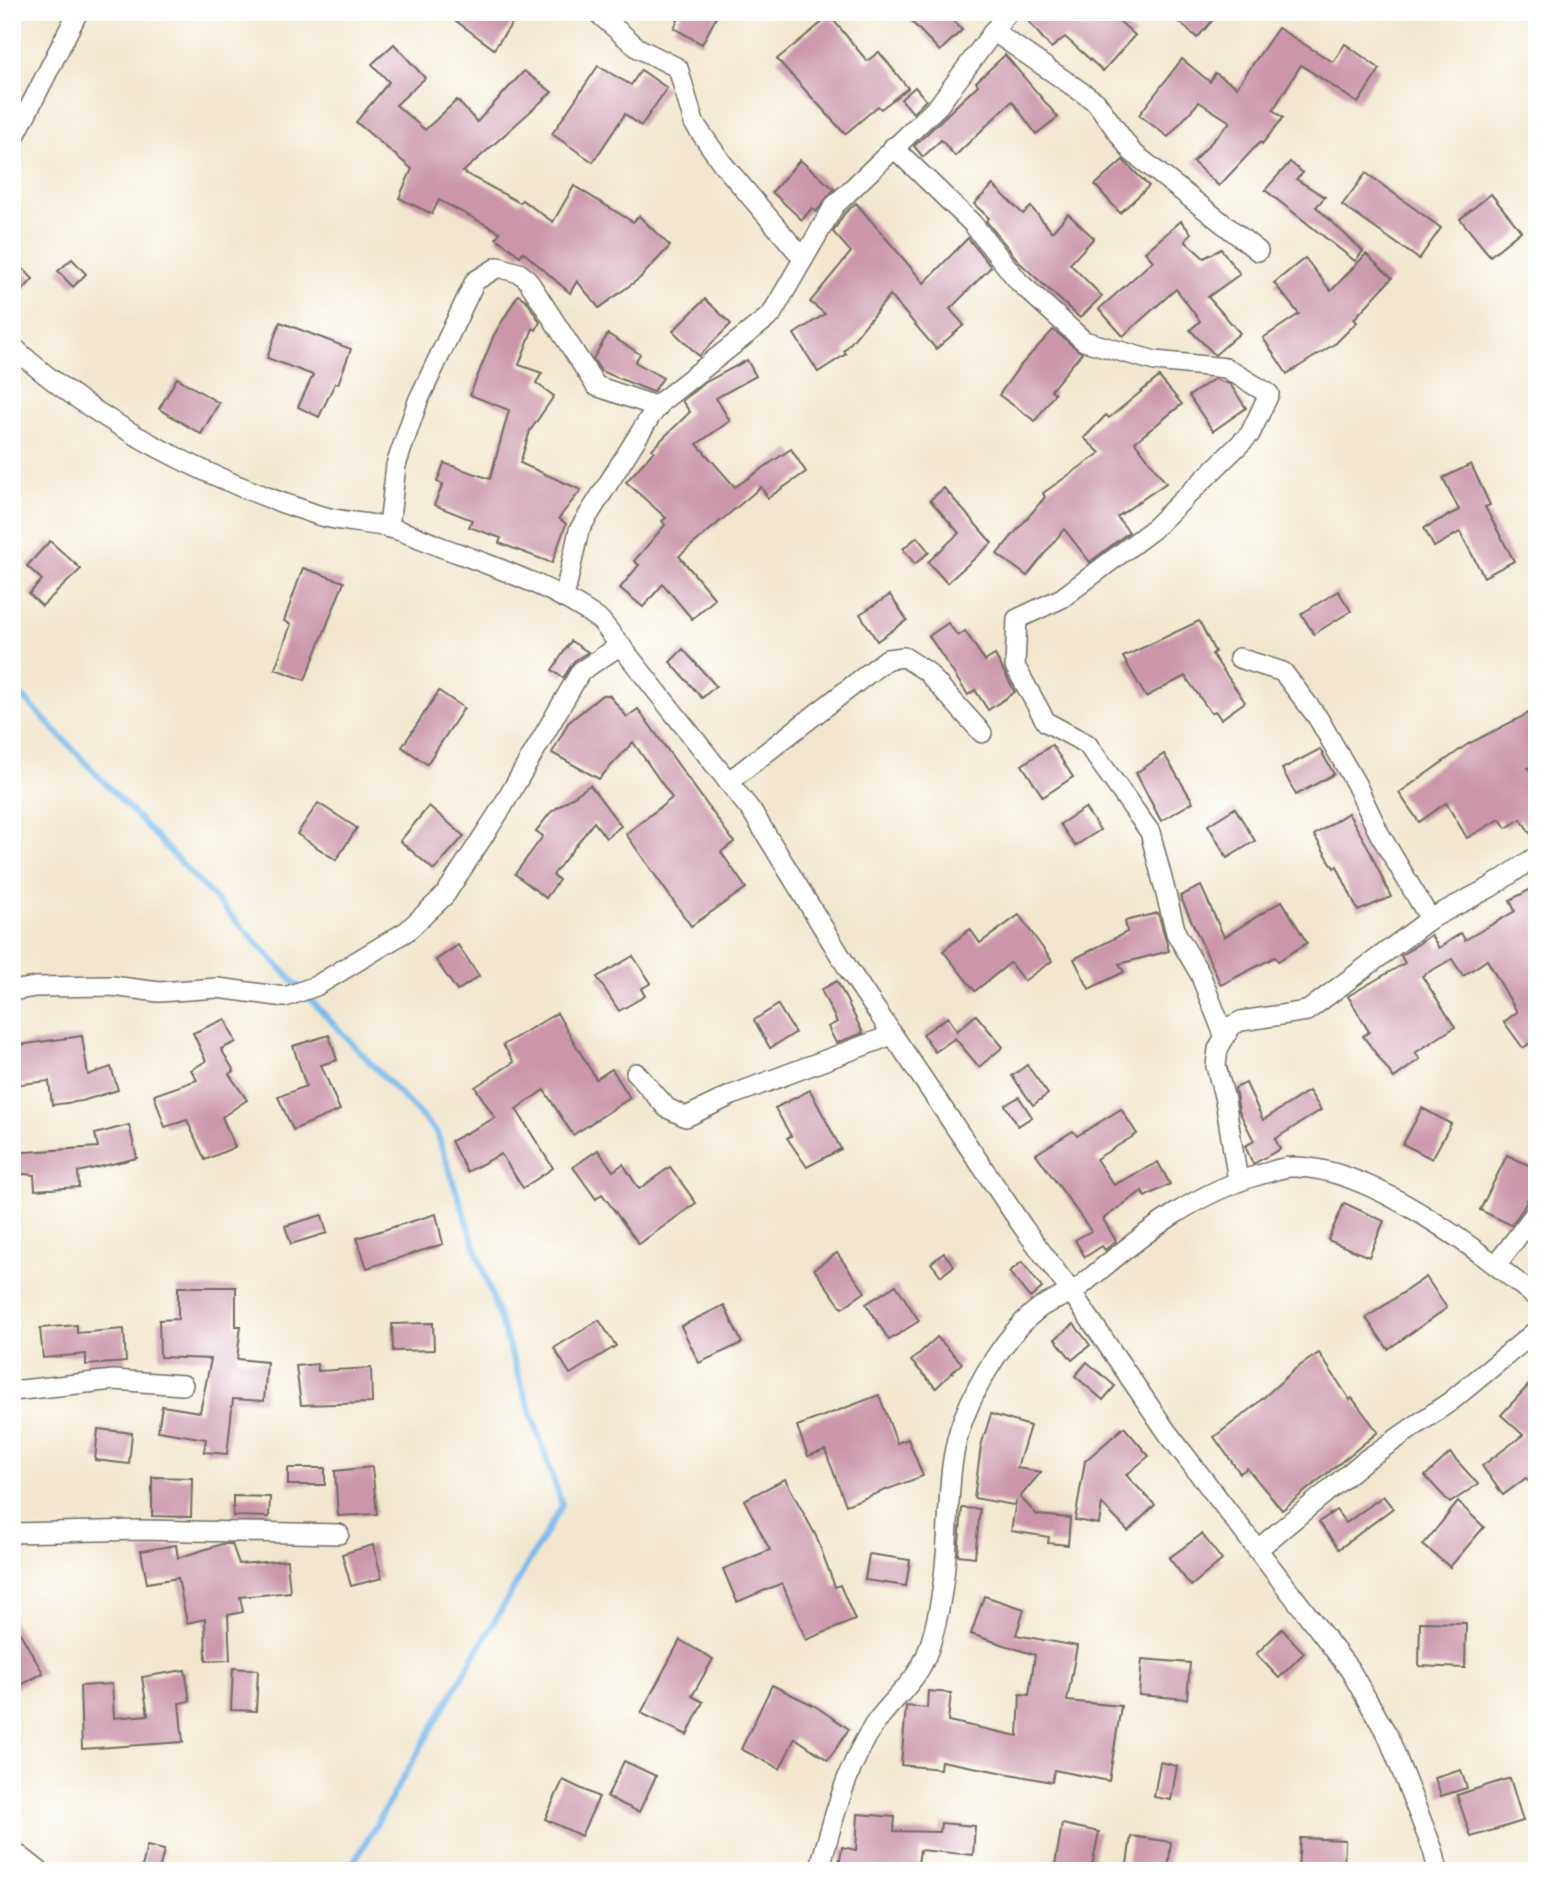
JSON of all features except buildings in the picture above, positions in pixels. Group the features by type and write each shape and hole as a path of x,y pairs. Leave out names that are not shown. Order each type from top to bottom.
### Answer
{"street":[{"path":"12,142 78,12"},
{"path":"564,598 579,530 658,407 771,315 792,282 802,257 834,206 938,106 1008,12"},
{"path":"599,14 638,48 678,68 694,123 722,163 802,257"},
{"path":"993,31 1096,102 1132,152 1258,251"},
{"path":"893,147 972,223 1019,282 1084,341 1155,361 1226,368 1269,394 1250,434 1152,530 1062,598 1017,619 1015,666 1046,722 1087,744 1150,832 1175,933 1200,974 1224,1035 1216,1066 1225,1100 1238,1181"},
{"path":"389,527 396,465 418,401 475,281 498,267 519,273 527,279 596,386 658,407"},
{"path":"12,346 75,397 199,468 320,515 389,527 564,598 601,621 753,813 891,1035 1023,1227 1072,1293 1167,1432 1350,1670 1388,1736 1433,1850 1438,1871"},
{"path":"12,991 35,987 112,986 159,992 218,988 285,997 316,986 407,931 445,895 501,809 581,671 621,645"},
{"path":"728,782 887,659 905,657 926,671 982,733"},
{"path":"1239,658 1283,673 1318,718 1356,784 1379,833 1430,919"},
{"path":"1224,1035 1241,1021 1307,1011 1430,919 1491,887 1537,856"},
{"path":"636,1073 667,1108 686,1117 732,1095 891,1035"},
{"path":"818,1871 844,1790 863,1746 874,1727 921,1670 930,1644 944,1573 951,1463 965,1415 992,1364 1035,1311 1053,1299 1072,1293 1127,1247 1211,1191 1290,1167 1351,1178 1398,1202 1496,1265 1537,1298"},
{"path":"1496,1265 1537,1211"},
{"path":"1258,1549 1364,1461 1451,1401 1537,1330"},
{"path":"12,1391 114,1380 183,1385"},
{"path":"12,1532 142,1530 339,1534"},
{"path":"12,1857 20,1856 39,1871"}],"waterway":[{"path":"12,685 437,1133 562,1505 349,1871"}]}
